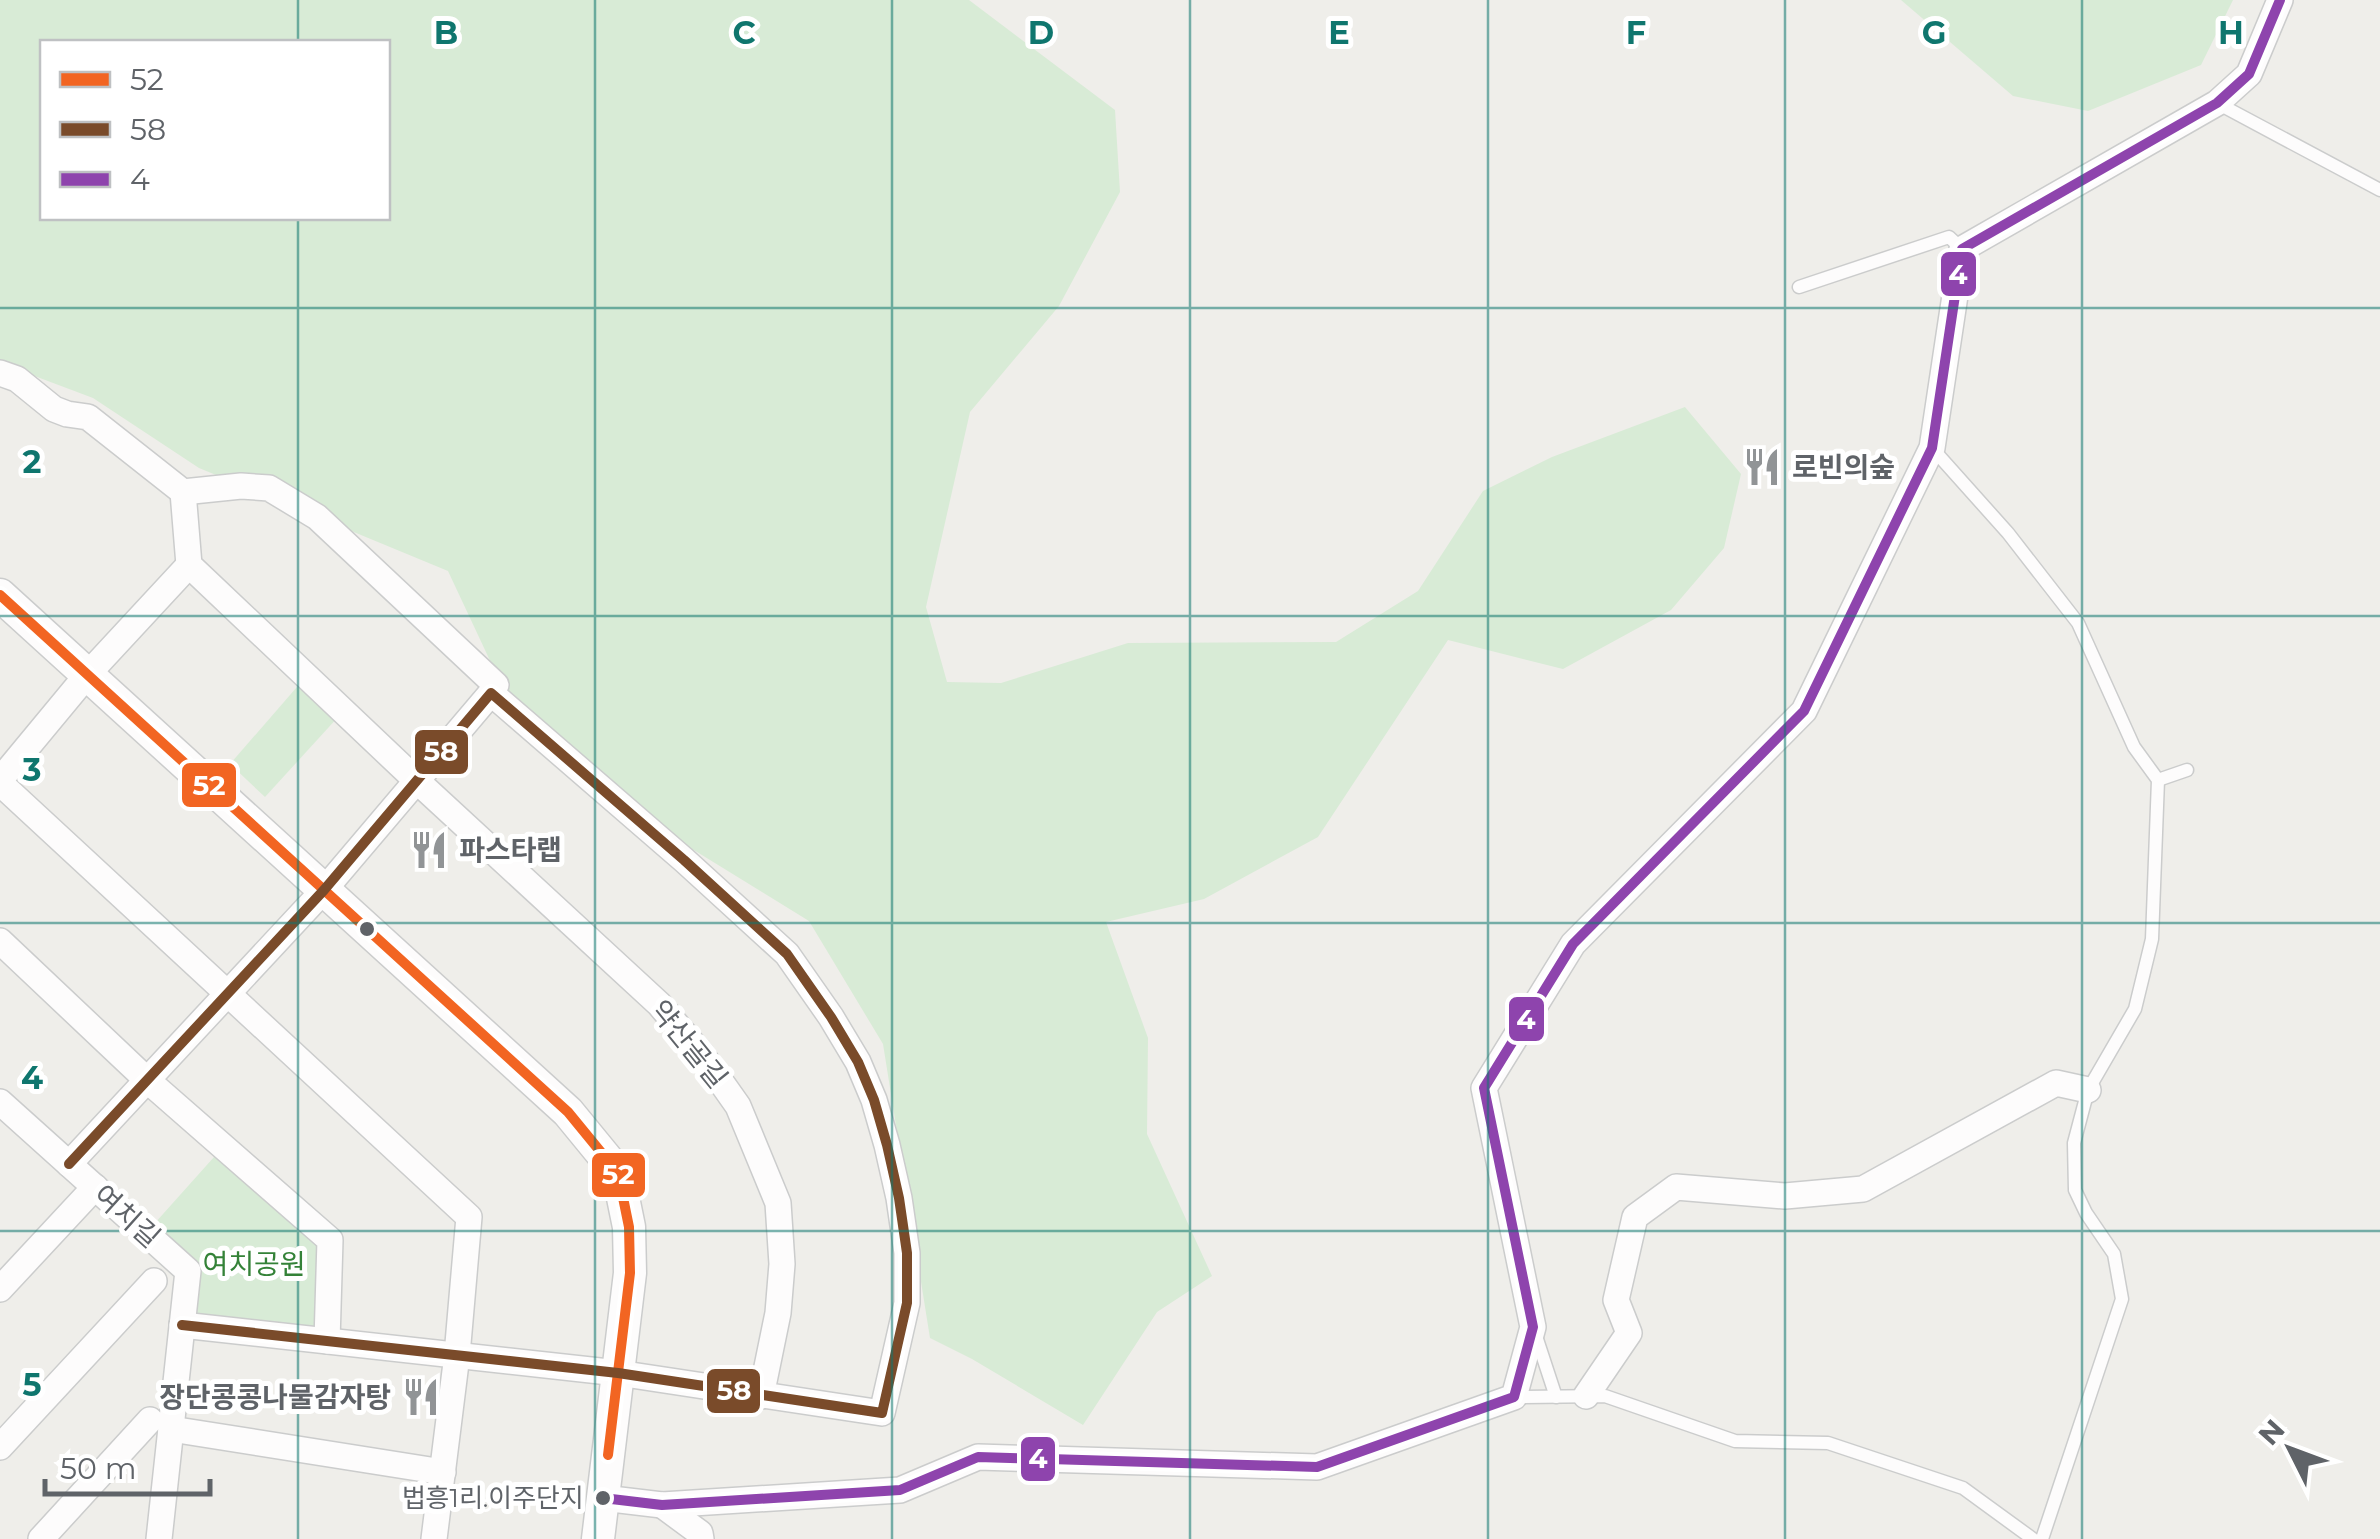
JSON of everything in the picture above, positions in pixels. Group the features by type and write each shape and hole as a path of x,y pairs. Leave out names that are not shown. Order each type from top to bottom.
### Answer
{"street":[{"path":"603,1498 662,1505 900,1490 978,1457 1317,1467 1514,1397 1533,1328 1484,1088 1573,944 1804,712 1932,448 1962,249 2217,103 2249,74 2280,0"},
{"path":"0,373 17,379 54,410 88,417 183,492 242,486 269,488 318,517 496,685 324,890 69,1164"},
{"path":"183,492 188,565 87,675 0,782 469,1217 434,1539"},
{"name":"약산골길","path":"188,565 659,1004 738,1106 778,1203 782,1264 778,1312 761,1396"},
{"path":"0,595 568,1112 618,1173 630,1226 630,1274 598,1539"},
{"path":"182,1325 618,1373 882,1413 907,1303 907,1252 900,1198 874,1100 858,1062 786,954 491,693"},
{"path":"0,942 147,1080 330,1240 327,1341"},
{"path":"1586,1396 1630,1334 1616,1300 1635,1217 1676,1187 1786,1196 1863,1189 2056,1083 2088,1090"},
{"name":"여치길","path":"0,1102 188,1271 182,1325 160,1425 159,1539"},
{"path":"0,1288 95,1188"},
{"path":"0,1447 154,1282"},
{"path":"40,1539 160,1425 443,1472"},
{"path":"662,1505 700,1533 701,1539"}],"lane":[{"path":"2217,103 2380,190"},
{"path":"1799,287 1949,237 1962,249"},
{"path":"1932,448 2008,532 2078,623 2134,748 2158,780 2152,940 2135,1010 2088,1090 2074,1143 2075,1190 2114,1254 2122,1299 2042,1539"},
{"path":"2158,780 2187,770"},
{"path":"1533,1328 1556,1396"},
{"path":"1514,1397 1605,1396 1735,1441 1828,1443 1962,1488 2032,1539"}],"green space":[{"path":"0,0 969,0 1115,110 1120,192 1059,306 970,412 926,607 947,682 1001,683 1128,643 1336,642 1418,591 1483,491 1552,457 1685,407 1741,474 1724,548 1671,610 1563,669 1448,640 1318,837 1204,899 1106,922 1148,1038 1147,1134 1212,1276 1157,1312 1083,1425 930,1338 883,1044 809,921 585,783 500,682 448,571 199,468 93,398 0,363"},
{"path":"1901,0 2233,0 2201,65 2088,111 2013,96"},
{"path":"303,680 339,716 265,797 230,764"},
{"name":"여치공원","path":"223,1147 330,1240 327,1341 182,1325 188,1271 146,1233"}],"transit line":[{"name":"4","path":"603,1498 662,1505 900,1490 978,1457 1317,1467 1514,1397 1533,1327 1484,1088 1573,944 1804,711 1932,448 1962,249 2217,103 2249,74 2280,0"},
{"name":"52","path":"0,595 568,1112 618,1173 629,1227 630,1273 608,1455"},
{"name":"58","path":"69,1164 324,890 491,693 787,954 858,1062 874,1100 899,1198 907,1253 907,1303 882,1413 618,1373 182,1325"}],"place":[{"name":"로빈의숲","path":"1762,467"},
{"name":"파스타랩","path":"429,850"},
{"name":"장단콩콩나물감자탕","path":"421,1397"},
{"name":"법흥1리.이주단지","path":"603,1498"}]}
